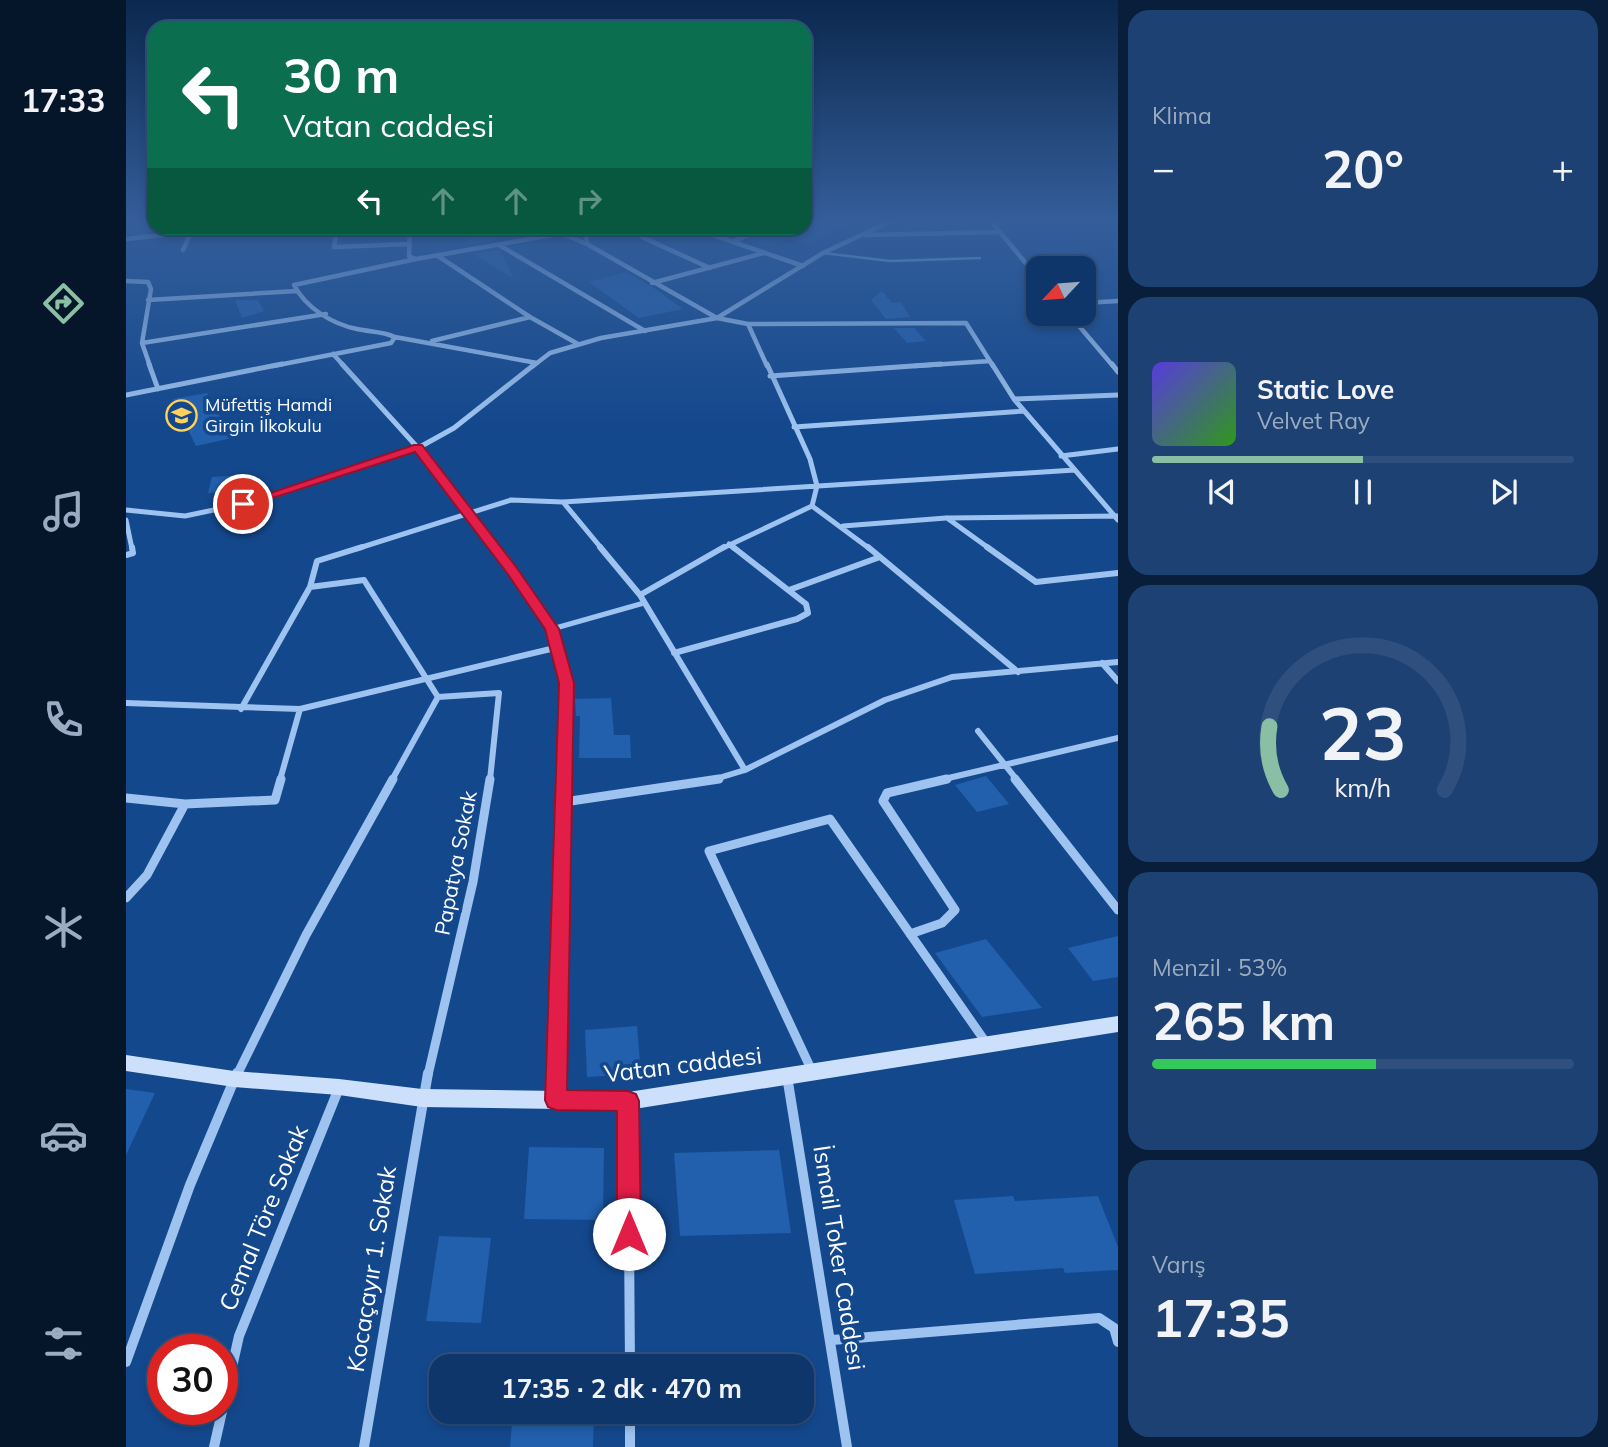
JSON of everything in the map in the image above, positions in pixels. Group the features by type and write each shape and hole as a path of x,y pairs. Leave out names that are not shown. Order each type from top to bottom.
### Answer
{"street":[{"path":"151,289 142,343 158,389"},
{"path":"487,289 578,344"},
{"path":"572,289 645,331"},
{"path":"662,289 717,318 748,324 966,323 1014,399 1117,517"},
{"path":"126,510 185,516 223,508 264,499 418,448 454,428 550,353 578,344 717,318 766,289"},
{"path":"148,300 296,291 298,297 356,329 385,332 395,337 537,363"},
{"path":"1096,302 1118,300"},
{"path":"142,343 326,314"},
{"path":"428,342 530,317"},
{"path":"748,324 769,376 810,459 817,486 812,506"},
{"path":"1079,326 1118,372"},
{"path":"126,395 391,343 395,337"},
{"path":"333,354 418,448 552,629 559,647 567,683 556,1100"},
{"path":"769,376 990,361"},
{"path":"1014,399 1118,395"},
{"path":"794,427 1024,411"},
{"path":"1061,456 1118,449"},
{"path":"241,709 310,587 317,561 466,512 511,500 563,502 1075,470"},
{"path":"563,502 640,595 745,770"},
{"path":"812,506 843,526 1019,673"},
{"path":"640,595 729,544 812,506"},
{"path":"843,526 946,518 1117,517"},
{"path":"946,518 1036,582 1118,573"},
{"path":"126,520 133,553 126,555"},
{"path":"674,653 808,613 806,604 729,544"},
{"path":"789,590 880,557"},
{"path":"126,1362 186,1192 234,1079 321,907 438,697 364,580 310,587"},
{"path":"126,704 299,709 559,647"},
{"path":"564,802 715,779 745,770 885,700 952,677 1118,662"},
{"path":"1102,663 1118,681"},
{"name":"Papatya Sokak","path":"422,1098 473,881 488,796 499,693 438,697"},
{"path":"126,798 186,804 275,800 299,709"},
{"path":"978,732 1118,910"},
{"path":"910,934 942,923 955,910 883,801 887,793 1118,738"},
{"path":"126,898 147,875 186,804"},
{"path":"812,1072 709,851 830,819 987,1045"},
{"name":"Vatan caddesi","path":"126,1063 234,1079 339,1087 422,1098 628,1101 1118,1024"},
{"name":"İsmail Toker Caddesi","path":"787,1076 832,1340 847,1447"},
{"name":"Cemal Töre Sokak","path":"214,1447 240,1336 339,1087"},
{"name":"Kocaçayır 1. Sokak","path":"364,1447 422,1098"},
{"path":"628,1101 630,1354"},
{"path":"832,1340 1099,1318 1114,1328 1118,1342"},
{"path":"630,1424 630,1447"}],"lane":[{"path":"552,629 644,603"}],"building":[{"path":"598,289 655,289 683,309 639,318"},
{"path":"882,291 892,303 901,302 910,317 886,319 871,300"},
{"path":"235,300 258,300 264,311 242,318"},
{"path":"894,328 914,328 926,341 907,343"},
{"path":"207,393 232,438 196,446 173,399"},
{"path":"242,475 238,491 208,493 212,477"},
{"path":"611,698 614,735 630,735 631,758 579,758 580,716 576,716 575,699"},
{"path":"986,776 1009,804 977,812 955,785"},
{"path":"1118,936 1118,977 1093,981 1068,948"},
{"path":"986,939 1042,1008 982,1017 935,953"},
{"path":"637,1026 641,1074 587,1077 585,1030"},
{"path":"126,1089 155,1093 126,1155"},
{"path":"529,1147 604,1148 603,1220 524,1219"},
{"path":"779,1150 791,1233 680,1236 674,1153"},
{"path":"1013,1196 1015,1201 1098,1196 1118,1247 1118,1270 1065,1273 1063,1268 975,1274 954,1200"},
{"path":"439,1236 491,1238 481,1323 426,1321"},
{"path":"512,1424 594,1424 593,1447 510,1447"}],"place":[{"name":"Müfettiş Hamdi Girgin İlkokulu","path":"182,415"}],"route":[{"path":"243,504 418,448 512,571 552,629 567,683 556,1100 628,1101 629,1234"}]}
